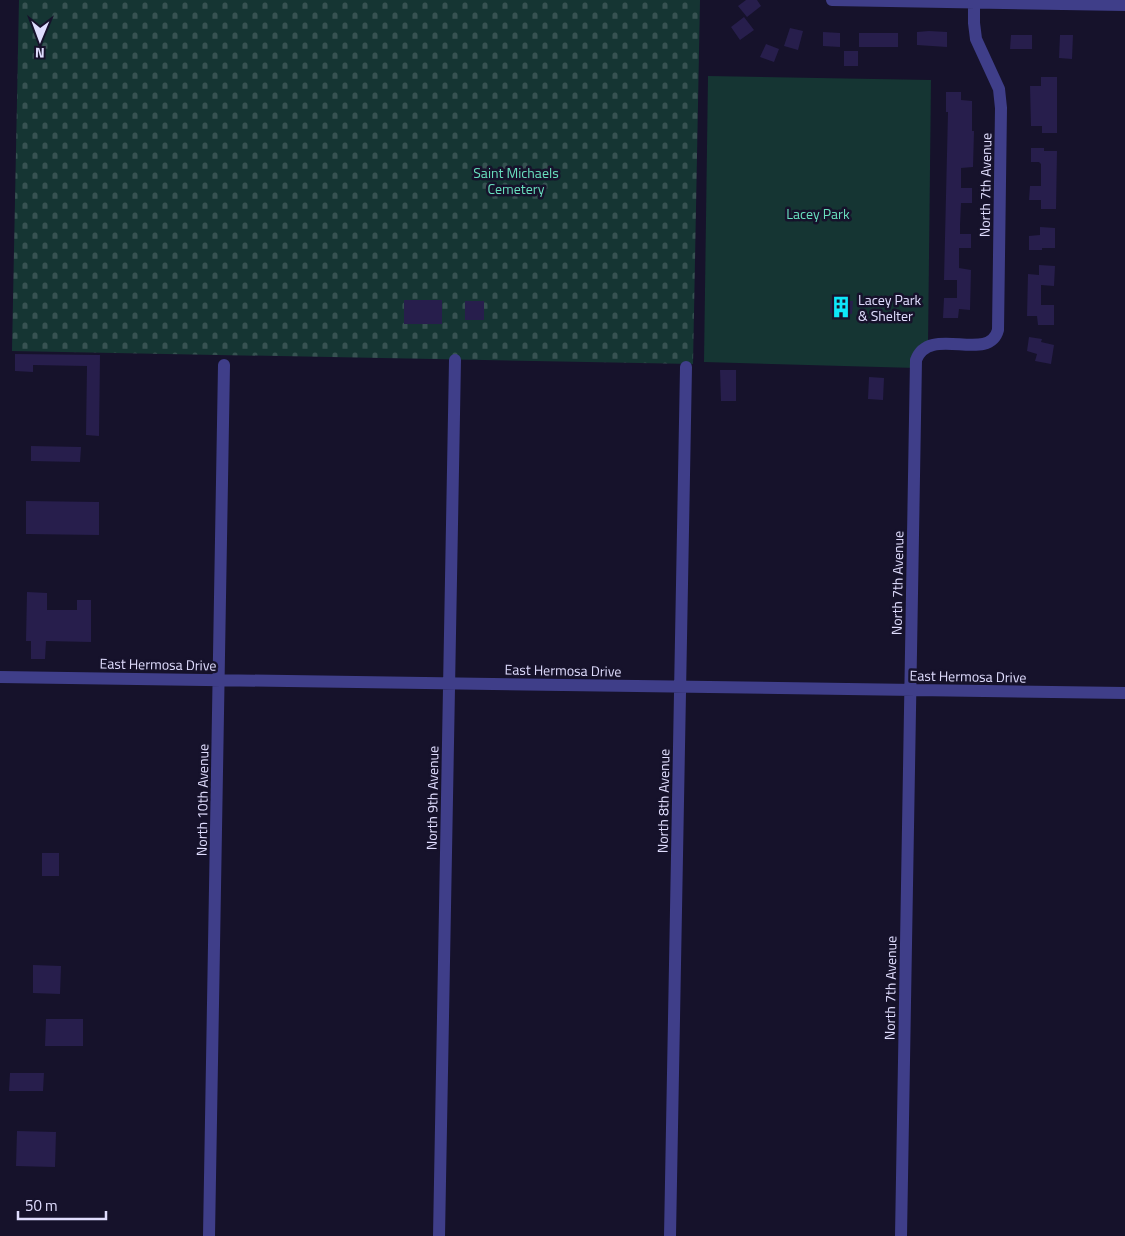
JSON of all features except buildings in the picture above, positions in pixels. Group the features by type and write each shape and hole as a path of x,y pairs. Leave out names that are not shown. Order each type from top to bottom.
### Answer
{"street":[{"path":"832,0 1125,5"},
{"name":"North 7th Avenue","path":"901,1236 916,360 918,354 928,346 987,344 996,336 998,330 1001,108 999,89 976,39 974,1"},
{"name":"North 9th Avenue","path":"439,1236 456,360"},
{"name":"North 10th Avenue","path":"209,1236 224,365"},
{"name":"North 8th Avenue","path":"670,1236 686,367"},
{"name":"East Hermosa Drive","path":"0,677 1125,693"}],"green space":[{"name":"Saint Michaels Cemetery","path":"19,0 700,0 693,364 12,351"},
{"name":"Lacey Park","path":"708,76 931,80 928,346 916,368 704,362"}],"place":[{"name":"Lacey Park & Shelter","path":"841,307"}]}
